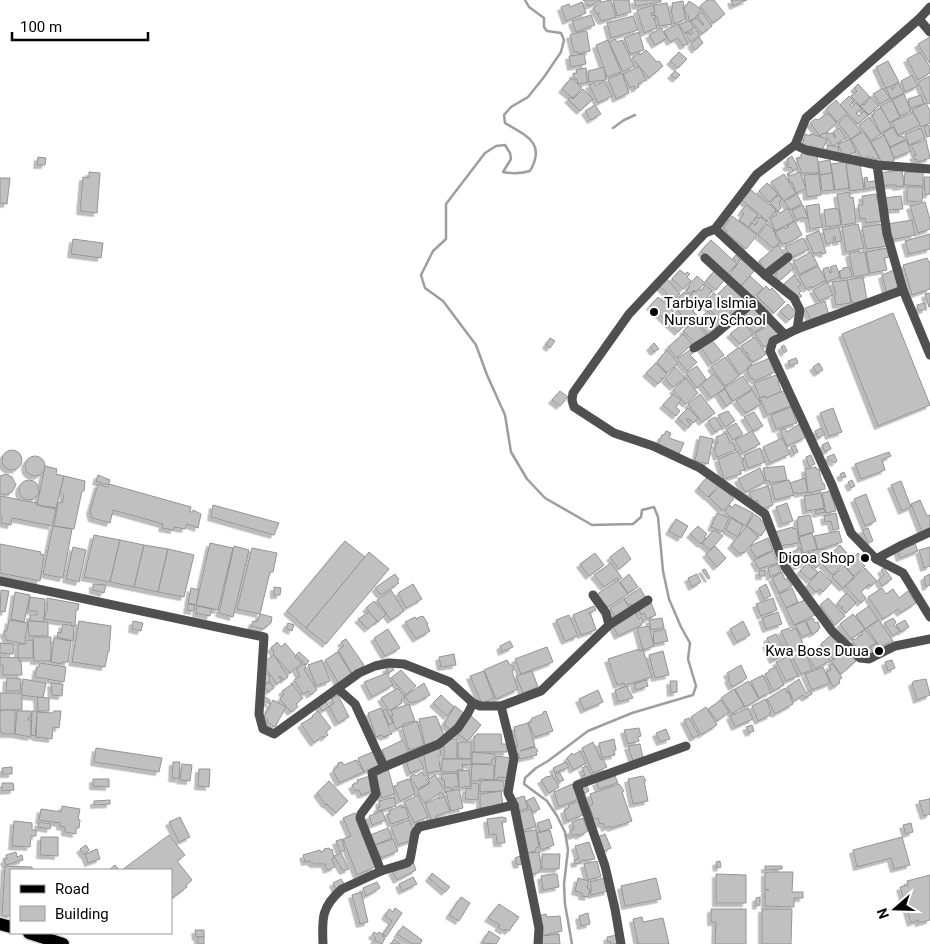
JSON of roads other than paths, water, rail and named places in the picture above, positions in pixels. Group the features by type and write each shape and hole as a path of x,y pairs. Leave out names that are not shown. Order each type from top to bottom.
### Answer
{"main road":[{"path":"32,934 63,944"}],"street":[{"path":"930,7 920,18 806,118 795,145 757,174 715,229 705,233 629,314 573,393 572,400 574,407 614,433 653,446 700,468 765,514 785,567 832,630 860,658 869,659 895,646 930,638"},
{"path":"920,18 930,32"},
{"path":"795,145 806,150 877,166 930,169"},
{"path":"877,166 887,234 902,290 930,355"},
{"path":"715,229 794,298 800,310 797,329"},
{"path":"765,274 788,257"},
{"path":"706,258 785,335"},
{"path":"902,290 797,329 773,341 770,351 832,485 851,533 876,559 903,573 930,617"},
{"path":"694,348 713,336 752,302"},
{"path":"876,559 930,532"},
{"path":"0,581 264,637 259,714 263,729 274,734 359,673 375,666 389,663 404,664 450,682 473,703 480,706 501,706 541,691 609,625 648,600"},
{"path":"593,595 606,613 609,625"},
{"path":"338,688 355,704 384,767"},
{"path":"381,871 360,818 376,794 372,773 439,744 458,728 473,703"},
{"path":"501,706 514,758 508,793 514,805 539,928 538,944"},
{"path":"621,944 605,866 577,785 686,746"},
{"path":"323,944 322,917 337,894 381,871 407,863 410,860 415,833 419,827 514,805"}],"waterway":[{"path":"525,0 529,7 544,18 544,27 547,31 561,33 564,40 561,52 544,77 528,97 511,107 504,115 505,123 532,141 536,154 534,161 530,171 507,173 503,172 511,159 505,145 496,146 485,153 446,204 446,239 433,251 421,275 425,288 443,301 476,345 505,415 511,452 527,479 545,498 592,525 633,524 641,517 642,510 654,507 658,517 663,571 669,599 690,643 688,659 696,686 693,695 632,713 588,731 525,778 524,784 547,801 565,832 568,850 564,884 565,904 572,944"},
{"path":"613,128 635,115"}],"place":[{"name":"Tarbiya Islmia Nursury School","path":"654,312"},
{"name":"Digoa Shop","path":"865,558"},
{"name":"Kwa Boss Duua","path":"879,651"}]}
